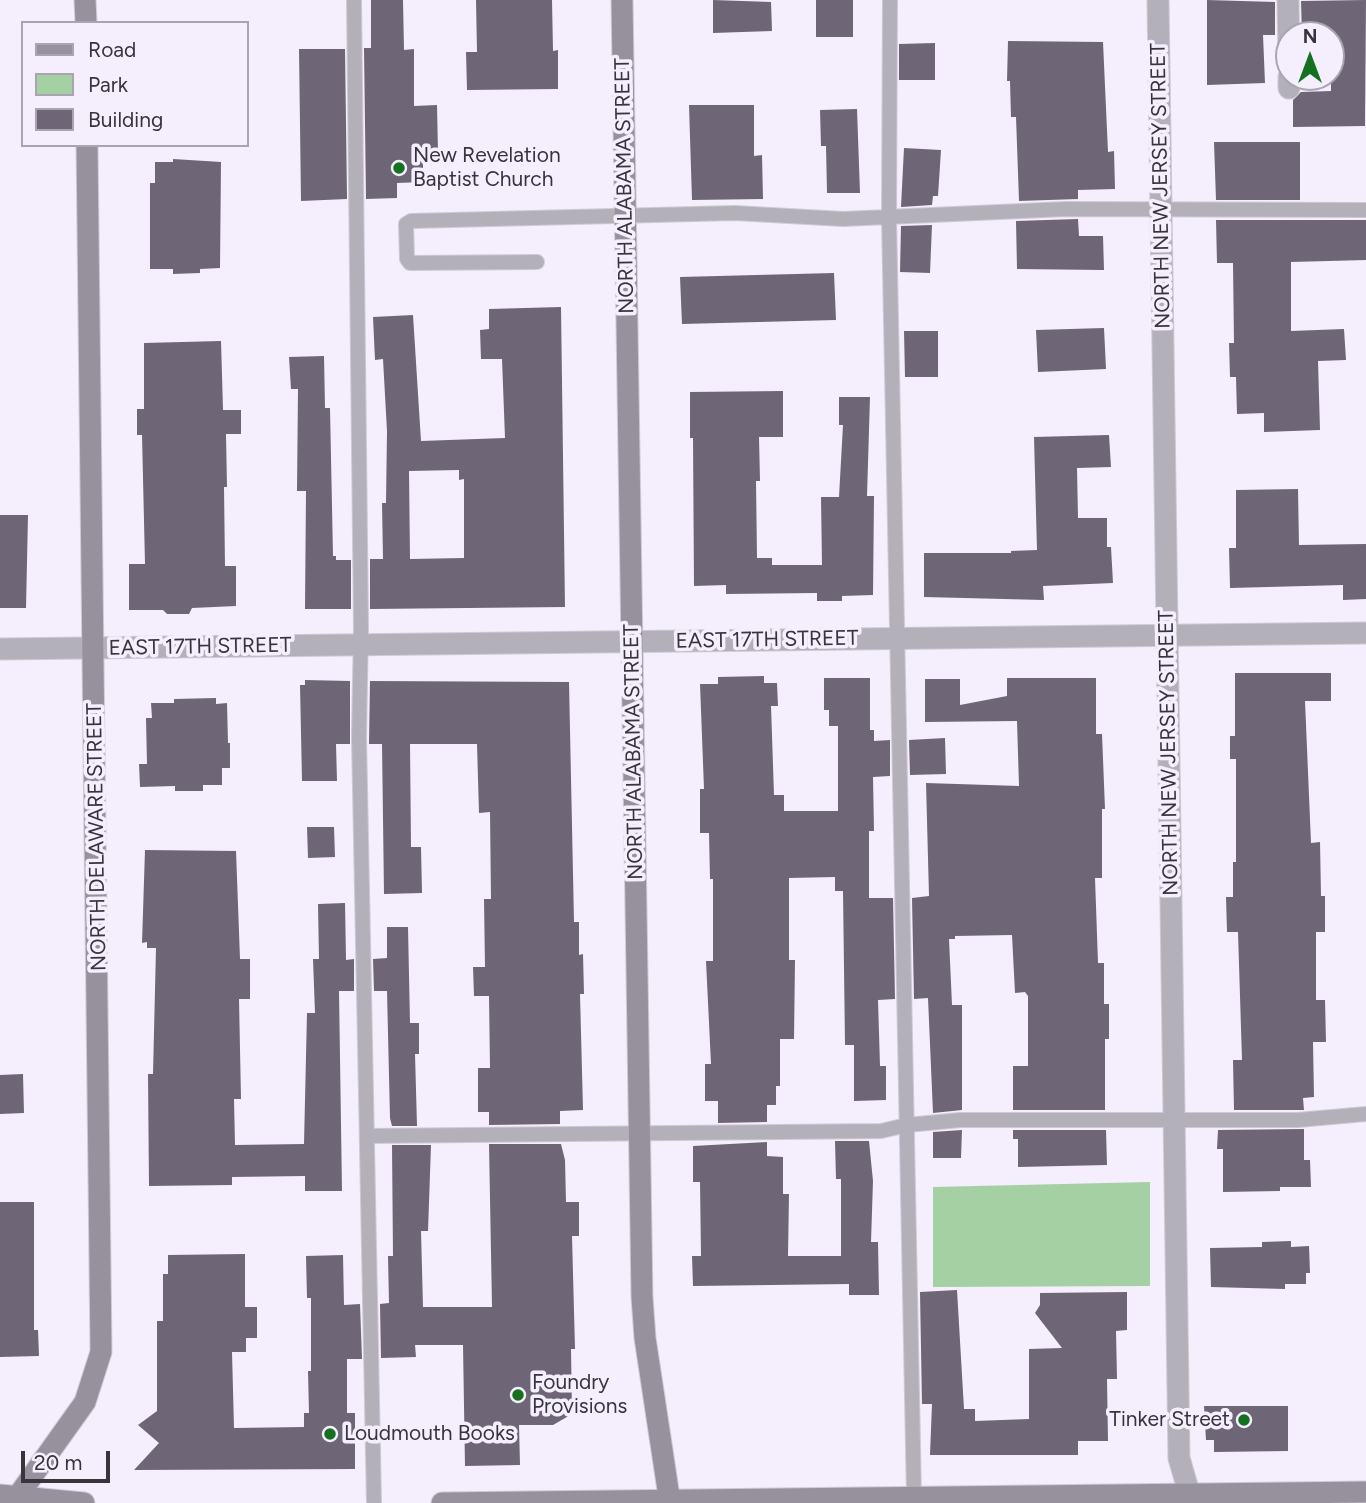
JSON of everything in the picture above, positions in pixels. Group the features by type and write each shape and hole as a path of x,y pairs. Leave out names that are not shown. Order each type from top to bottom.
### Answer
{"main road":[{"path":"85,0 86,21"},
{"name":"NORTH ALABAMA STREET","path":"622,0 643,1319 670,1501"},
{"name":"NORTH DELAWARE STREET","path":"10,1498 85,1402 101,1352 88,147"},
{"path":"442,1503 1193,1498 1366,1492"},
{"path":"10,1498 84,1503"}],"street":[{"name":"NORTH NEW JERSEY STREET","path":"1158,0 1179,1458 1193,1498"},
{"path":"1288,0 1288,21"},
{"name":"EAST 17TH STREET","path":"0,649 1366,633"}],"lane":[{"path":"354,0 361,645 359,737 374,1503"},
{"path":"890,0 889,218 914,1498"},
{"path":"537,262 410,263 407,259 406,224 411,221 735,213 889,218 1066,209 1366,210"},
{"path":"368,1136 640,1131 881,1131 907,1125 960,1120 1298,1120 1366,1114"}],"green space":[{"path":"1150,1182 1150,1286 933,1287 933,1187"}],"building":[{"path":"371,0 403,0 404,50 414,49 414,106 437,105 438,152 423,153 423,182 397,183 397,198 366,199 364,48 371,48"},
{"path":"476,0 552,0 553,51 558,50 558,89 467,90 466,52 477,52"},
{"path":"713,0 771,2 772,31 713,33"},
{"path":"816,0 853,0 853,37 816,37"},
{"path":"1207,0 1275,2 1275,35 1263,35 1265,83 1207,85"},
{"path":"1366,0 1365,126 1293,127 1293,100 1301,92 1345,91 1345,21 1302,21 1301,1"},
{"path":"1008,41 1103,42 1108,152 1114,151 1115,189 1078,190 1078,199 1019,201 1016,117 1011,117 1010,81 1007,81"},
{"path":"935,43 935,80 899,80 899,44"},
{"path":"299,49 345,49 347,199 301,201"},
{"path":"689,105 754,105 754,156 762,155 763,199 692,200"},
{"path":"857,109 860,193 827,193 826,146 821,146 820,110"},
{"path":"1214,142 1300,142 1300,200 1216,200"},
{"path":"904,148 941,150 938,196 933,196 932,205 901,207"},
{"path":"173,159 221,162 220,268 200,269 200,273 173,274 173,269 150,269 150,183 155,183 155,162 173,162"},
{"path":"1078,219 1079,236 1103,236 1104,270 1017,269 1016,221"},
{"path":"1216,220 1366,220 1366,260 1291,262 1291,331 1344,329 1346,360 1318,361 1320,430 1264,432 1264,413 1237,414 1236,377 1230,377 1229,343 1234,343 1233,263 1217,263"},
{"path":"932,225 930,273 900,272 901,226"},
{"path":"834,273 836,320 682,324 680,277"},
{"path":"561,307 565,607 370,609 370,559 383,559 382,503 386,503 387,431 383,359 375,360 373,317 413,315 421,441 505,438 502,359 481,359 480,330 489,329 489,309","holes":["459,470 459,480 464,479 464,558 410,559 409,471"]},
{"path":"1104,328 1106,369 1038,372 1036,330"},
{"path":"904,331 938,331 938,377 905,377"},
{"path":"221,341 223,410 241,410 241,434 226,434 227,487 224,487 225,566 236,566 236,606 192,608 189,614 167,614 163,610 129,610 129,564 145,564 142,435 137,435 137,409 144,409 144,343"},
{"path":"324,356 325,408 330,408 333,556 336,556 336,560 351,560 351,609 305,609 306,491 297,491 298,389 291,389 289,357"},
{"path":"783,391 783,437 759,437 760,481 756,481 757,558 772,558 772,565 822,565 821,497 839,497 843,425 839,425 839,397 870,397 867,496 874,496 873,595 842,596 842,601 817,601 817,593 726,594 726,585 694,586 690,392"},
{"path":"1109,435 1111,467 1077,468 1078,518 1107,518 1107,547 1111,547 1113,583 1043,586 1044,600 924,597 924,553 1011,553 1037,550 1034,437"},
{"path":"1298,489 1299,545 1366,544 1366,599 1343,600 1343,585 1230,588 1229,548 1236,548 1236,490"},
{"path":"0,515 28,515 26,608 0,608"},
{"path":"1235,673 1331,673 1331,701 1305,701 1311,843 1320,842 1321,896 1325,896 1325,932 1316,932 1316,1000 1325,1000 1326,1042 1313,1042 1314,1097 1303,1098 1304,1110 1234,1110 1233,1060 1242,1060 1238,932 1227,932 1226,897 1233,897 1233,862 1236,862 1236,759 1230,759 1230,736 1235,736"},
{"path":"764,676 764,683 777,683 778,706 771,706 774,795 784,795 784,811 838,811 838,726 829,726 829,710 824,710 824,678 870,678 870,730 874,730 874,741 890,740 890,776 873,777 874,831 869,831 869,898 893,898 895,999 878,1000 880,1066 886,1066 886,1100 854,1101 854,1045 845,1045 843,891 835,891 835,877 789,878 789,960 795,960 794,1039 780,1039 780,1086 776,1086 776,1105 767,1105 767,1122 718,1123 718,1101 705,1101 705,1064 711,1064 706,961 713,961 713,879 710,879 709,833 700,833 700,789 704,789 700,684 718,684 718,677"},
{"path":"1007,678 1096,678 1096,734 1102,734 1105,809 1102,809 1102,878 1095,878 1098,963 1104,963 1104,1004 1109,1004 1109,1039 1105,1039 1105,1110 1013,1110 1013,1066 1028,1066 1028,996 1025,992 1015,993 1012,935 955,936 955,939 949,939 952,1005 962,1005 962,1110 933,1113 928,998 914,999 912,898 929,896 926,783 1019,786 1017,721 925,722 925,679 960,679 960,705 1007,696"},
{"path":"305,680 350,681 350,744 336,744 337,781 302,781 300,685 305,685"},
{"path":"370,681 569,682 574,922 579,922 579,955 583,954 584,994 580,994 583,1110 560,1111 560,1124 489,1125 489,1112 478,1112 478,1068 490,1068 489,996 474,996 473,967 485,967 484,899 491,899 490,812 479,813 477,744 410,744 411,847 421,847 422,893 384,894 382,744 369,744"},
{"path":"216,698 216,704 227,703 230,743 230,768 222,768 222,785 203,785 203,791 175,791 175,786 140,787 139,764 147,764 146,718 152,718 151,703 174,703 174,699"},
{"path":"945,738 946,774 910,775 909,740"},
{"path":"307,827 334,827 335,857 308,858"},
{"path":"145,850 236,851 240,959 250,959 250,999 239,999 241,1099 234,1099 235,1145 304,1144 307,1013 315,1013 313,959 319,959 318,904 345,903 346,960 354,959 354,991 339,991 342,1191 305,1191 305,1176 232,1177 232,1185 149,1186 148,1074 153,1074 156,948 147,948 147,942 142,943"},
{"path":"387,927 408,927 410,1023 419,1023 419,1054 415,1054 417,1126 392,1126 390,1118 387,991 374,991 373,959 387,958"},
{"path":"23,1074 24,1113 0,1114 0,1075"},
{"path":"1304,1129 1304,1160 1310,1160 1311,1187 1280,1187 1280,1191 1223,1192 1223,1149 1217,1149 1218,1130"},
{"path":"962,1130 961,1158 933,1158 933,1132"},
{"path":"1013,1130 1106,1130 1107,1165 1018,1167 1018,1139 1013,1139"},
{"path":"835,1141 869,1141 873,1181 871,1242 878,1242 879,1295 849,1295 849,1284 693,1286 692,1256 701,1256 700,1182 693,1182 693,1146 767,1142 767,1156 783,1157 783,1194 789,1194 788,1256 841,1256 841,1179 836,1179"},
{"path":"489,1144 561,1144 565,1160 566,1202 579,1202 579,1236 572,1236 575,1349 571,1349 572,1414 553,1425 519,1425 520,1465 465,1466 463,1345 415,1345 416,1357 381,1358 380,1304 389,1303 388,1256 393,1256 392,1145 431,1145 428,1231 421,1231 423,1307 492,1307"},
{"path":"0,1202 34,1202 34,1330 38,1330 39,1356 0,1357"},
{"path":"1291,1241 1291,1247 1309,1246 1310,1273 1306,1273 1306,1284 1285,1284 1285,1289 1211,1287 1210,1248 1262,1247 1262,1242"},
{"path":"245,1254 245,1307 257,1307 257,1338 246,1338 246,1352 232,1352 234,1428 304,1427 304,1413 309,1413 308,1371 311,1371 311,1298 307,1298 306,1256 343,1255 344,1305 360,1304 362,1359 347,1359 347,1413 355,1413 355,1469 134,1470 159,1443 138,1425 157,1411 157,1321 163,1321 163,1274 168,1274 168,1255"},
{"path":"957,1290 964,1409 975,1409 975,1421 1029,1419 1029,1349 1062,1348 1035,1313 1040,1305 1040,1293 1127,1292 1127,1330 1116,1331 1117,1379 1107,1379 1108,1441 1078,1441 1078,1455 930,1455 932,1404 922,1404 920,1292"},
{"name":"Tinker Street","path":"1204,1406 1288,1406 1288,1451 1214,1452 1214,1440 1206,1440"}],"place":[{"name":"New Revelation Baptist Church","path":"399,168"},
{"name":"Foundry Provisions","path":"518,1395"},
{"name":"Tinker Street","path":"1244,1420"},
{"name":"Loudmouth Books","path":"330,1434"}]}
